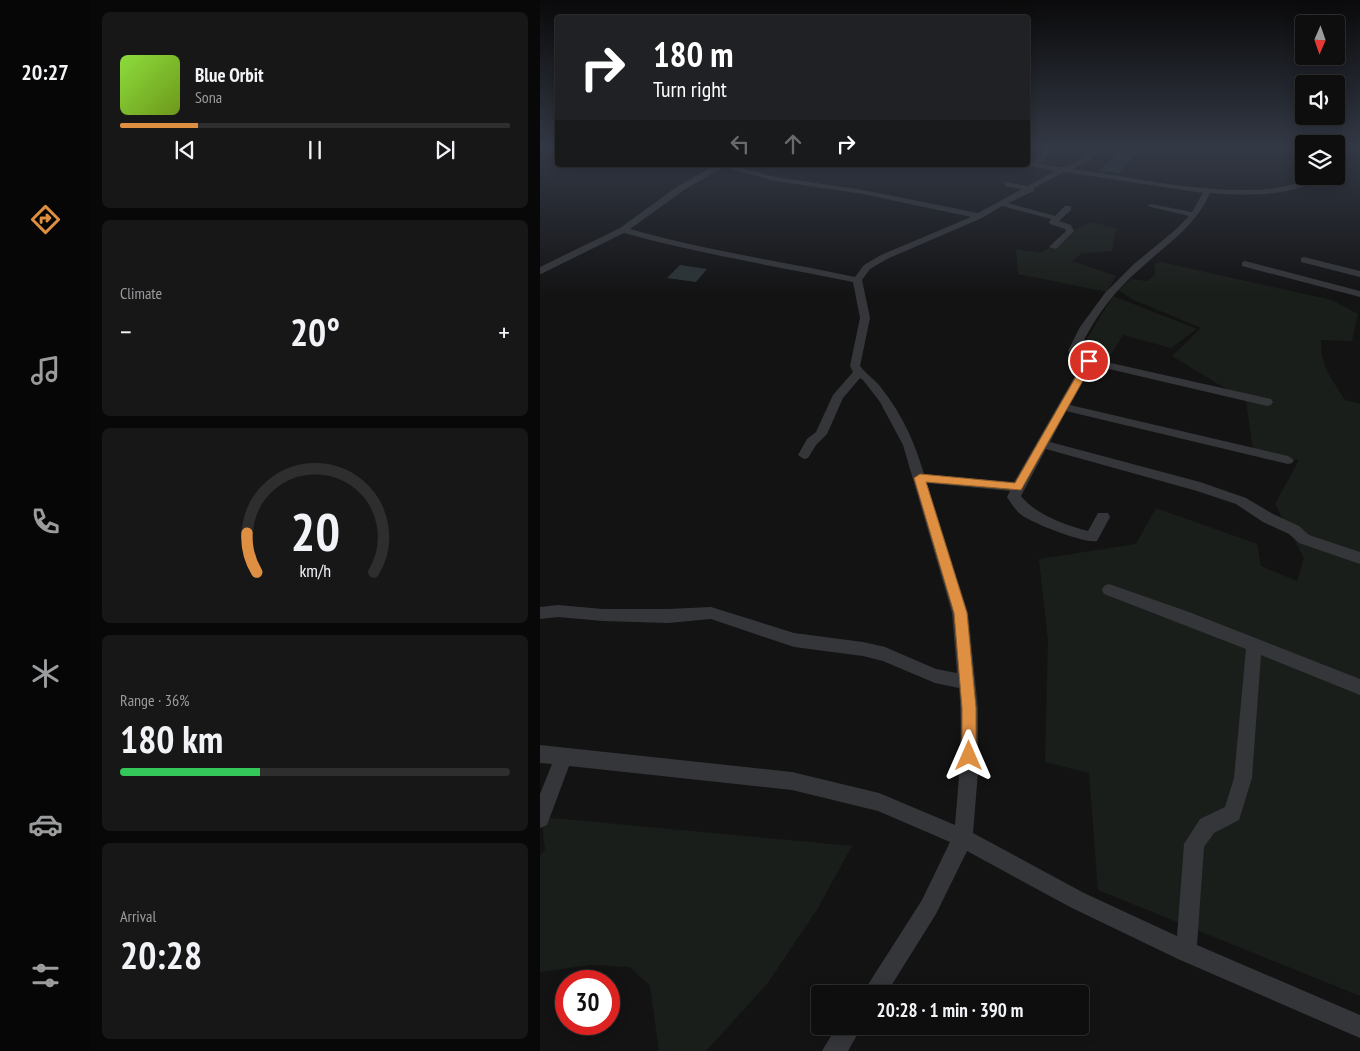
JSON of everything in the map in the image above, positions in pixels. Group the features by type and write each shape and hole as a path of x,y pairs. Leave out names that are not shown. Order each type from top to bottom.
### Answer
{"street":[{"path":"540,270 623,230 669,197"},
{"path":"887,197 979,216"},
{"path":"879,985 929,907 963,838 969,772 969,708 965,682 960,613 909,445 897,421 868,379 858,374 855,366 865,318 857,280 867,267 884,257 979,216 1016,197"},
{"path":"1204,197 1194,215 1182,230 1152,252 1108,294 1074,351 1089,361 1268,402"},
{"path":"1003,204 1055,218"},
{"path":"1151,206 1194,215"},
{"path":"1052,246 1070,231 1068,227 1053,223 1055,218 1068,208"},
{"path":"623,230 677,245 737,255 857,280"},
{"path":"1304,260 1360,274"},
{"path":"1245,264 1360,294"},
{"path":"1089,361 1014,497 1025,511 1072,532 1092,538 1103,517"},
{"path":"804,455 811,442 821,434 837,398 847,384 858,374"},
{"path":"1063,406 1288,460"},
{"path":"1042,444 1200,487 1241,501 1268,518 1294,530 1304,539 1360,558"},
{"path":"920,478 1018,487"},
{"path":"1109,590 1254,644 1360,687"},
{"path":"540,613 558,611 603,615 661,616 711,613 794,640 864,649 885,654 935,676 965,682"},
{"path":"1186,951 1194,844 1207,826 1232,813 1243,778 1254,644"},
{"path":"540,754 792,781 878,802 963,838 1077,900 1186,951 1360,1027"},
{"path":"540,818 564,756"},
{"path":"834,1051 845,1035"}],"shaded area":[{"path":"1093,222 1116,228 1112,251 1082,253 1072,261 1116,276 1107,292 1018,274 1016,249 1041,253 1079,227"},
{"path":"1161,262 1332,300 1358,314 1352,341 1321,340 1321,350 1331,378 1345,400 1360,404 1360,996 1098,890 1089,773 1045,762 1048,641 1039,559 1136,544 1156,508 1257,544 1261,566 1297,581 1304,558 1275,504 1299,460 1253,450 1246,401 1172,356 1201,328 1134,300 1118,290 1131,279 1147,281 1155,275 1154,264"},
{"path":"680,265 707,269 696,282 667,278"},
{"path":"1113,296 1197,329 1171,348 1123,335 1107,361 1086,357 1082,347"},
{"path":"541,817 852,846 818,908 767,984 706,1051 659,1051 650,986 630,967 591,965 540,972 540,855 545,850"}],"route":[{"path":"969,756 969,708 965,682 960,613 920,478 1018,487 1089,361"}]}
